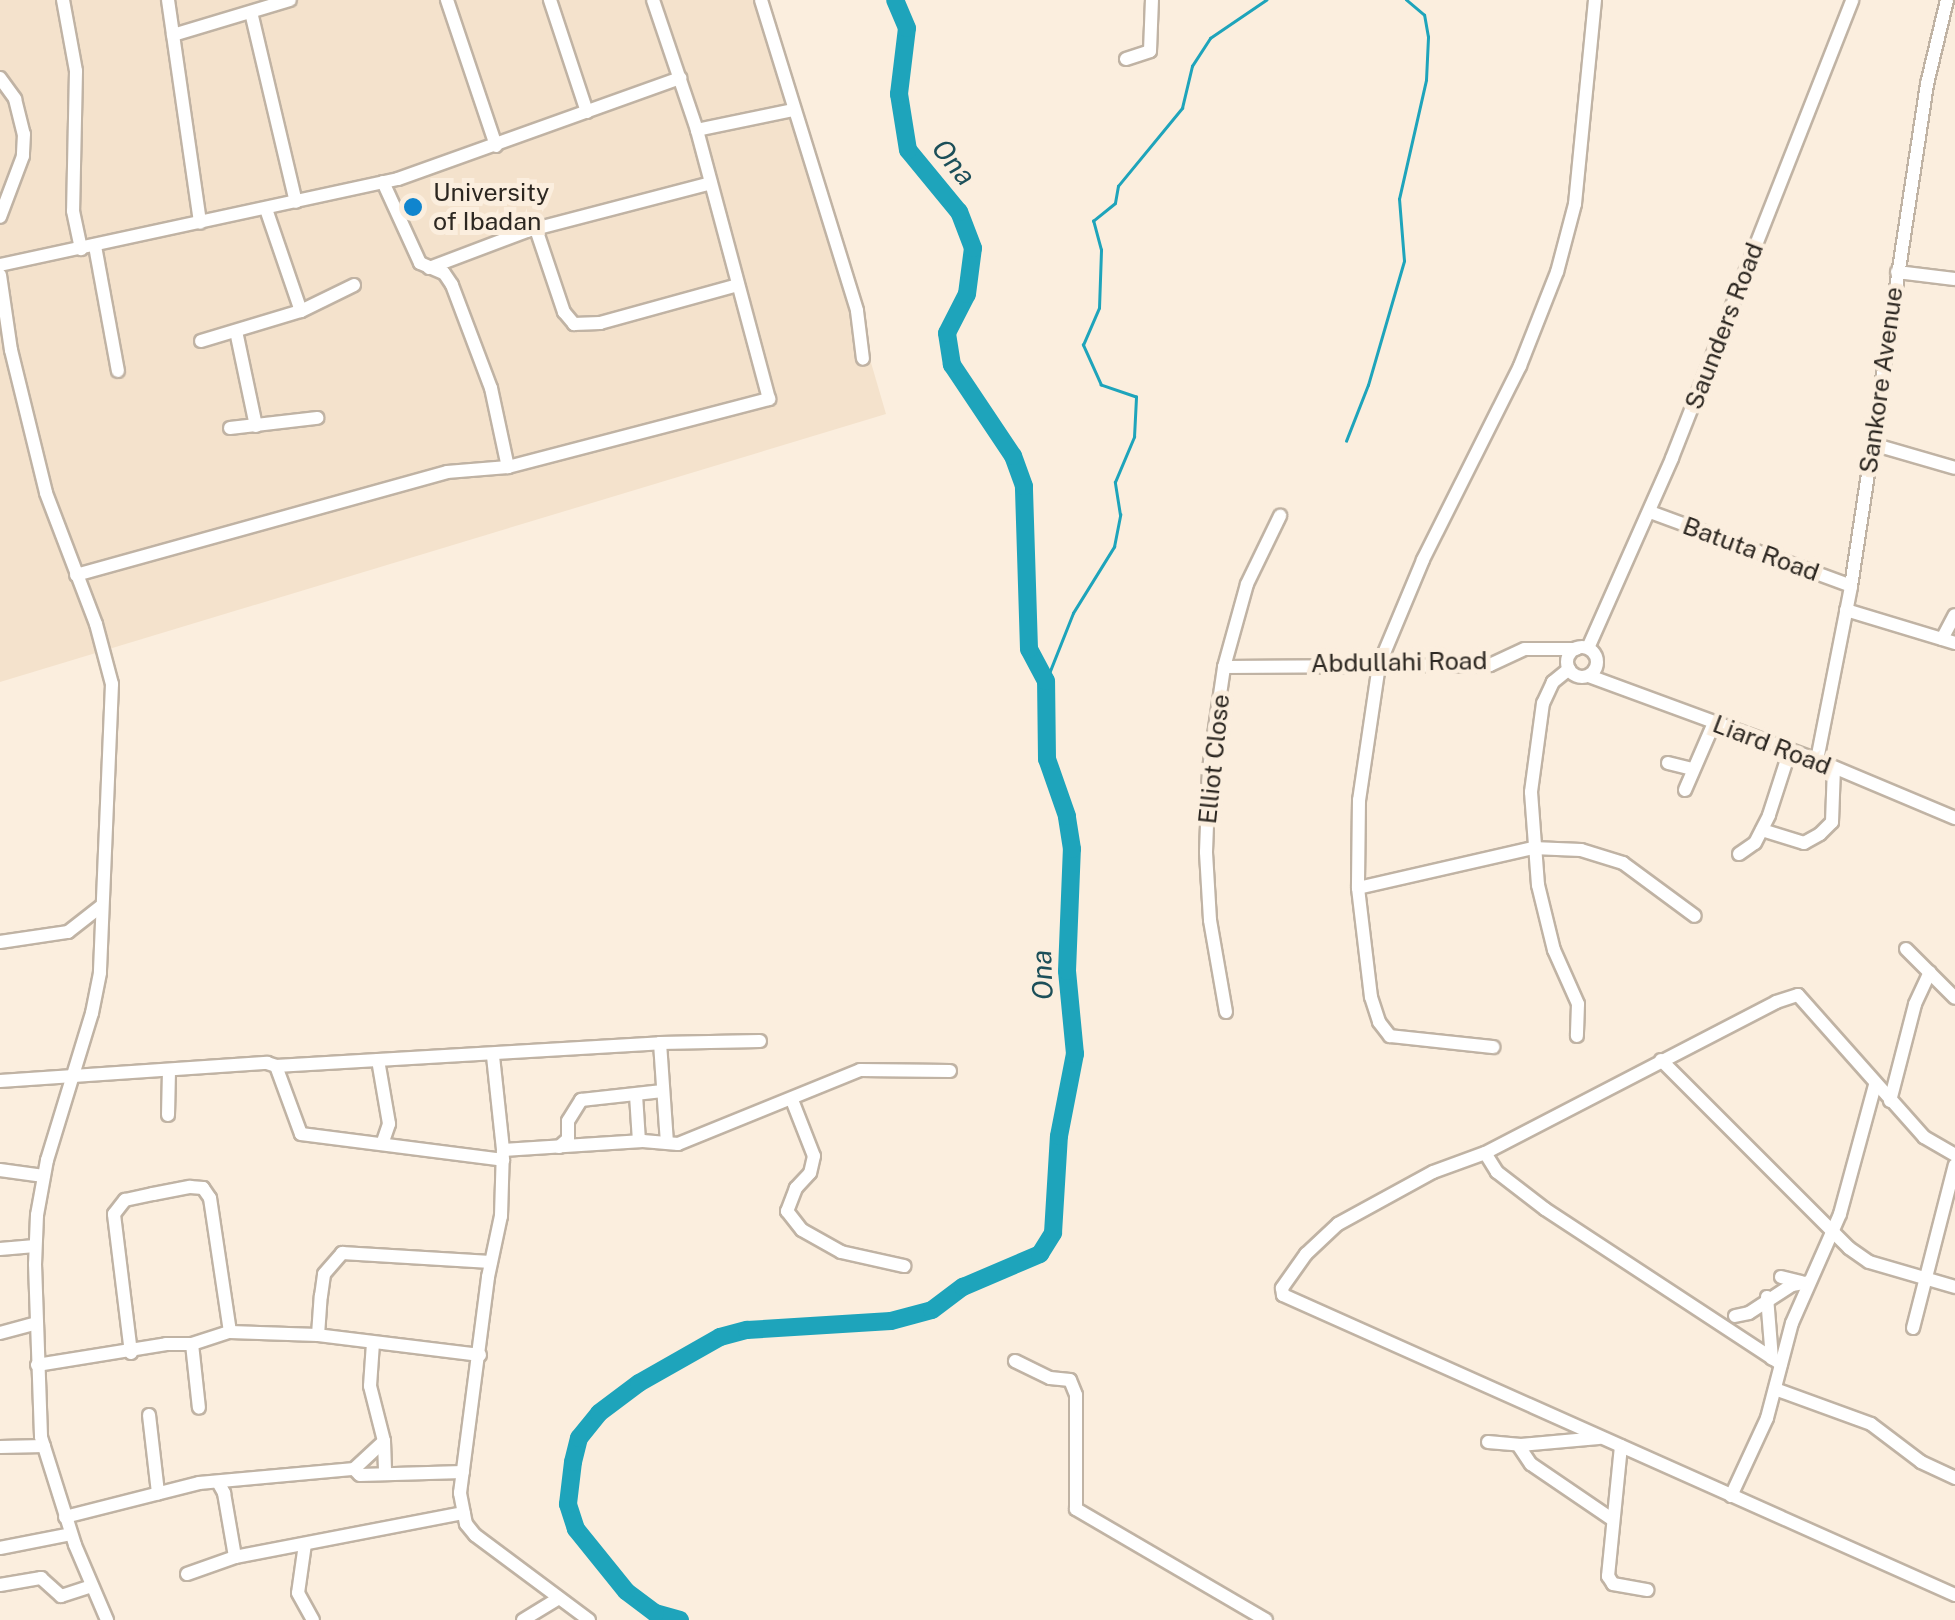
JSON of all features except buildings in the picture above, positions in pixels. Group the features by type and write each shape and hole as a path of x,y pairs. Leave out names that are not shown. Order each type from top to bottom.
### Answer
{"street":[{"path":"62,0 76,71 72,195 118,372"},
{"path":"168,0 200,223"},
{"path":"173,35 290,0"},
{"path":"447,0 496,146"},
{"path":"550,0 587,112"},
{"path":"76,575 446,472 508,467 766,402 770,395 698,130 653,0"},
{"path":"761,0 856,311 863,359"},
{"path":"1126,59 1150,51 1152,0"},
{"path":"1494,1046 1390,1036 1379,1022 1371,998 1358,888 1358,800 1379,665 1423,560 1520,366 1557,272 1575,204 1595,0"},
{"name":"Saunders Road","path":"1577,1036 1578,1004 1554,950 1533,848 1531,792 1537,725 1553,682 1575,656 1650,512 1852,0"},
{"name":"Sankore Avenue","path":"1817,760 1851,586 1927,84 1947,0"},
{"path":"251,12 296,202"},
{"path":"0,78 15,99 24,134 24,156 0,217"},
{"path":"0,265 384,182 496,146 680,78"},
{"path":"698,130 794,110"},
{"path":"384,182 426,269"},
{"path":"426,269 536,229 711,183"},
{"path":"266,208 301,311"},
{"path":"536,229 564,312 574,324 600,323 738,285"},
{"path":"426,269 444,273 452,285 491,388 508,467"},
{"path":"1896,272 1955,279"},
{"path":"0,274 6,352 46,492 112,684 114,725 100,907 100,973 92,1014 44,1176 35,1246 37,1366 44,1446 64,1516 108,1620"},
{"path":"201,342 301,311 354,285"},
{"path":"236,331 256,426"},
{"path":"230,428 318,418"},
{"path":"1872,444 1955,468"},
{"name":"Batuta Road","path":"1650,512 1851,586"},
{"name":"Elliot Close","path":"1226,1012 1210,920 1206,852 1210,769 1224,667 1246,584 1280,516"},
{"path":"1846,610 1948,641 1955,615"},
{"name":"Abdullahi Road","path":"1224,667 1490,664 1525,649 1556,648 1575,656"},
{"path":"1575,656 1597,660 1588,676"},
{"name":"Liard Road","path":"1575,656 1575,676 1588,676 1817,760 1955,818"},
{"path":"1685,790 1714,722"},
{"path":"1739,854 1755,843 1762,830 1790,750"},
{"path":"1668,763 1692,769"},
{"path":"1762,830 1804,843 1820,834 1832,822 1834,768"},
{"path":"1358,888 1533,848 1601,854 1623,863 1695,916"},
{"path":"0,942 68,932 100,907"},
{"path":"1906,949 1955,998"},
{"path":"1890,1101 1916,1004 1930,972"},
{"path":"1955,1156 1924,1137 1798,995 1660,1060 1484,1152 1432,1172 1338,1224 1306,1254 1282,1288 1283,1295 1955,1595"},
{"path":"0,1081 267,1063 276,1066 493,1056 660,1042 760,1041"},
{"path":"660,1042 667,1143"},
{"path":"493,1056 503,1155 500,1216 460,1493 475,1535 589,1620"},
{"path":"378,1060 389,1124 382,1144"},
{"path":"1660,1060 1830,1232 1869,1262 1955,1287"},
{"path":"276,1066 302,1134 503,1155 559,1146 687,1142 860,1070 950,1071"},
{"path":"168,1114 169,1072"},
{"path":"1777,1361 1805,1282 1840,1214 1875,1086"},
{"path":"559,1146 568,1138 568,1121 581,1100 664,1092"},
{"path":"636,1095 639,1141"},
{"path":"792,1100 814,1156 810,1173 796,1188 786,1210 802,1230 841,1252 904,1266"},
{"path":"1484,1152 1497,1172 1545,1209 1777,1361"},
{"path":"1912,1328 1955,1165"},
{"path":"0,1170 44,1176"},
{"path":"131,1353 114,1214 125,1200 153,1194 203,1188 210,1198 230,1332"},
{"path":"0,1249 35,1246"},
{"path":"318,1335 324,1274 342,1253 491,1262"},
{"path":"1781,1277 1805,1282"},
{"path":"1735,1316 1749,1313 1767,1294 1805,1282"},
{"path":"1732,1496 1767,1418 1775,1389 1777,1361 1767,1294"},
{"path":"0,1333 37,1323"},
{"path":"37,1366 166,1344 192,1344 230,1332 318,1335 480,1355"},
{"path":"373,1342 370,1386 384,1441 386,1472"},
{"path":"192,1344 199,1408"},
{"path":"1015,1362 1050,1378 1070,1380 1076,1395 1076,1509 1266,1620"},
{"path":"1775,1389 1871,1424 1921,1462 1955,1478"},
{"path":"149,1415 158,1494"},
{"path":"1488,1442 1518,1445 1601,1437"},
{"path":"64,1516 169,1488 354,1469 384,1441"},
{"path":"1518,1445 1531,1464 1613,1520"},
{"path":"0,1447 44,1446"},
{"path":"1621,1446 1609,1582 1647,1590"},
{"path":"354,1469 360,1475 463,1472"},
{"path":"218,1482 224,1492 235,1557"},
{"path":"187,1574 235,1557 464,1513"},
{"path":"0,1548 71,1534"},
{"path":"305,1544 298,1592 313,1620"},
{"path":"0,1585 40,1578 61,1596 91,1586"},
{"path":"523,1620 558,1598"}],"shaded area":[{"name":"University of Ibadan","path":"0,0 765,0 886,414 0,682"}],"waterway":[{"name":"Ona","path":"680,1620 655,1613 626,1591 576,1529 568,1504 573,1462 579,1438 599,1413 639,1383 720,1337 747,1330 891,1321 932,1310 963,1287 1040,1254 1053,1233 1059,1136 1075,1054 1067,971 1072,849 1067,816 1047,759 1046,681 1029,649 1024,486 1013,456 952,365 947,333 967,294 973,248 959,212 908,150 899,94 907,28 895,0"},
{"path":"1046,681 1073,613 1114,547 1120,515 1115,482 1134,437 1136,397 1101,385 1083,345 1099,308 1101,250 1093,221 1115,203 1118,186 1182,108 1192,66 1210,38 1266,0"},
{"path":"1346,441 1368,385 1404,261 1399,199 1426,80 1428,37 1424,15 1406,0"}],"place":[{"name":"University of Ibadan","path":"413,207"}]}
